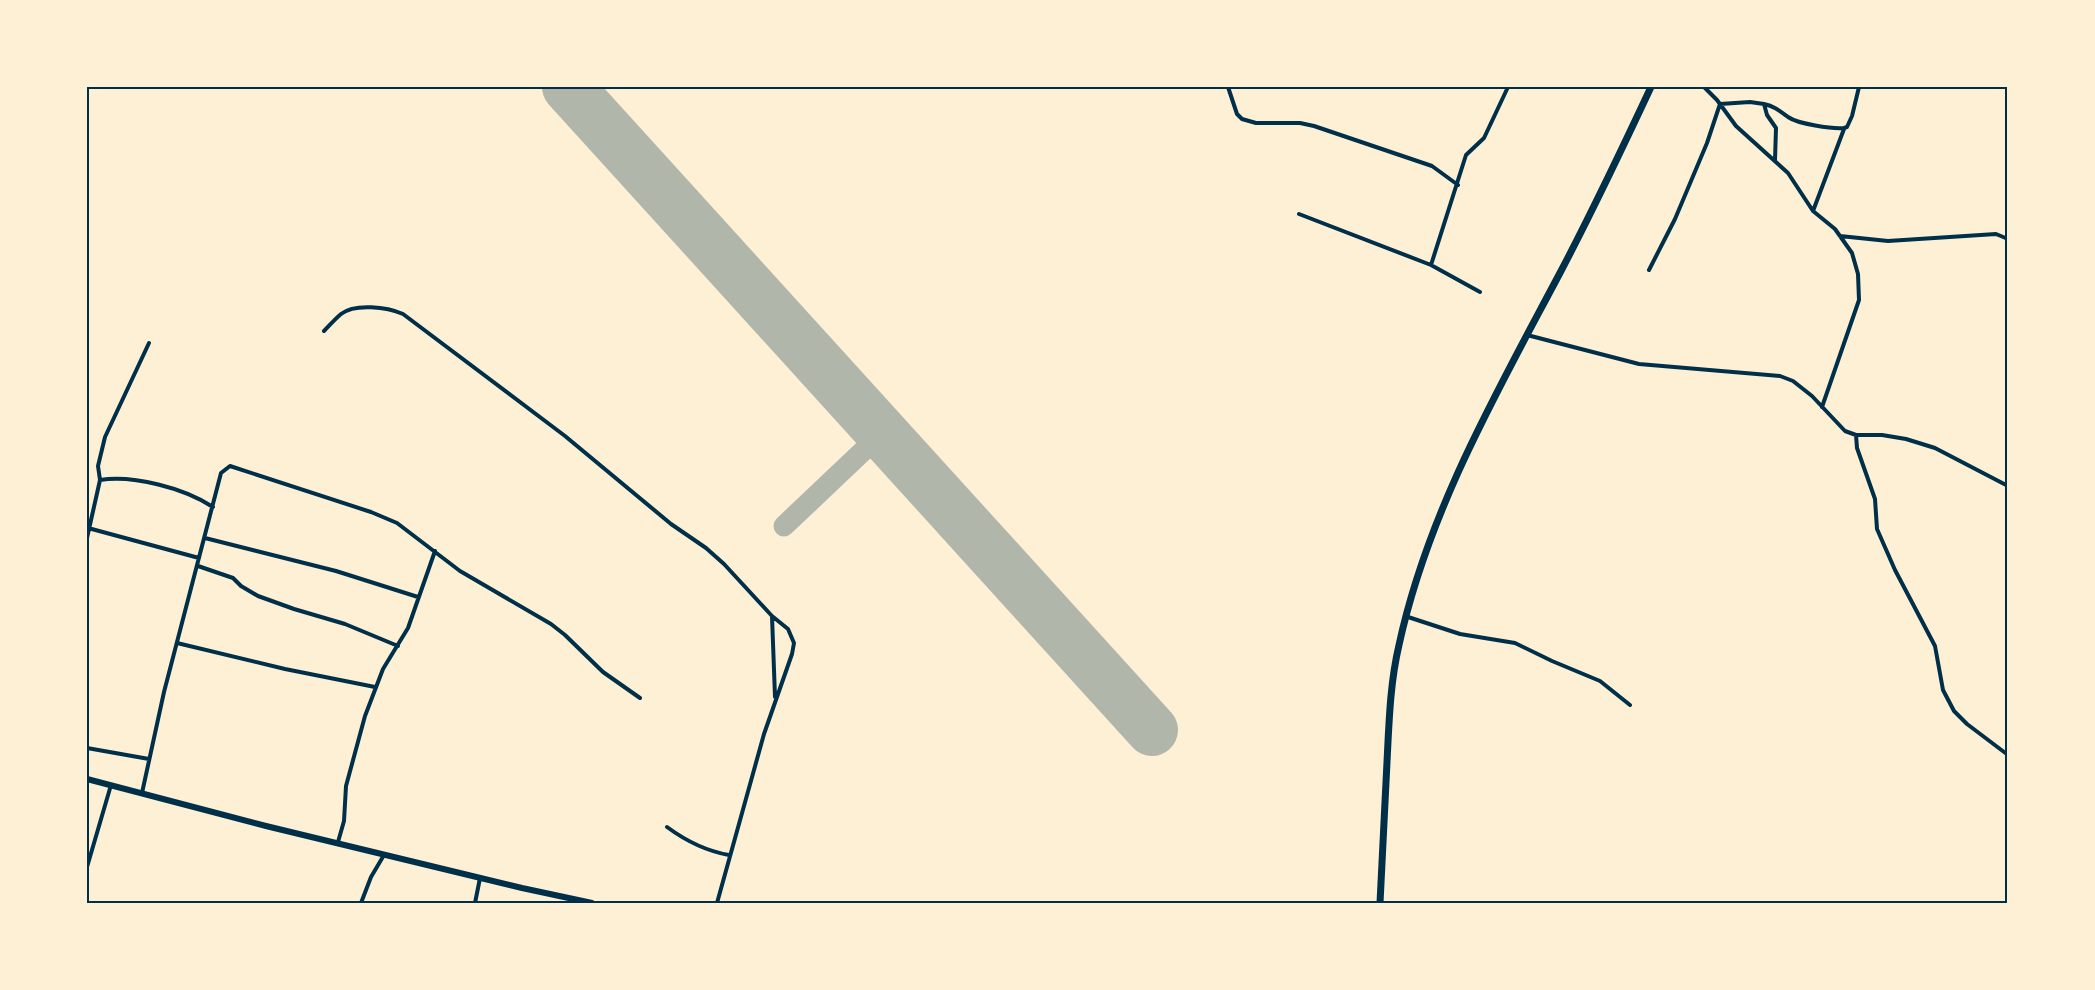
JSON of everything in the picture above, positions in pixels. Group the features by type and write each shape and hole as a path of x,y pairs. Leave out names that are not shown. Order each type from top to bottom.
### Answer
{"highway":[{"path":"1380,903 1391,700 1405,616 1424,558 1455,480 1526,335 1593,210 1651,87"}],"main road":[{"path":"87,779 266,826 592,903"}],"street":[{"path":"1228,87 1237,114 1242,119 1256,123 1300,123 1314,126 1432,166 1458,185"},
{"path":"1431,265 1466,155 1484,138 1508,87"},
{"path":"1704,87 1736,126 1788,173 1813,211 1839,236 1852,253 1858,274 1859,300 1822,408"},
{"path":"1813,211 1844,128 1847,127 1852,116 1859,87"},
{"path":"1720,104 1750,102 1771,105 1788,117 1807,124 1844,128"},
{"path":"1649,270 1675,219 1707,143 1720,104"},
{"path":"1764,104 1767,115 1776,128 1775,160"},
{"path":"1299,214 1431,265 1480,292"},
{"path":"1839,236 1888,241 1996,234 2008,239"},
{"path":"324,332 342,313 354,309 395,311 403,314 565,436 671,524 706,548 772,616 788,629 794,643 785,675 775,698 717,903"},
{"path":"1526,335 1639,364 1780,376 1792,381 1812,396 1845,431 1856,435 1881,435 1935,448 2008,486"},
{"path":"87,538 100,480 98,466 105,436 149,343"},
{"path":"1856,435 1857,448 1875,500 1877,529 1895,570 1935,646 1943,690 1954,711 1967,724 2008,755"},
{"path":"142,793 177,643 221,473 230,466 389,519 486,588 551,624 603,672 640,698"},
{"path":"100,480 124,478 188,493 213,507"},
{"path":"88,529 199,558"},
{"path":"205,538 336,571 418,597"},
{"path":"338,842 344,821 346,786 375,687 383,669 408,628 435,551"},
{"path":"198,566 232,578 258,596 345,624 398,646"},
{"path":"772,616 775,698"},
{"path":"1405,616 1460,634 1515,643 1600,681 1630,705"},
{"path":"177,643 285,669 375,687"},
{"path":"87,748 149,759"},
{"path":"87,867 111,785"},
{"path":"667,827 706,849 729,855"},
{"path":"361,903 371,877 385,854"},
{"path":"476,903 480,877"}],"taxiway":[{"path":"784,526 882,433"}],"runway":[{"path":"568,87 1152,730"}]}
